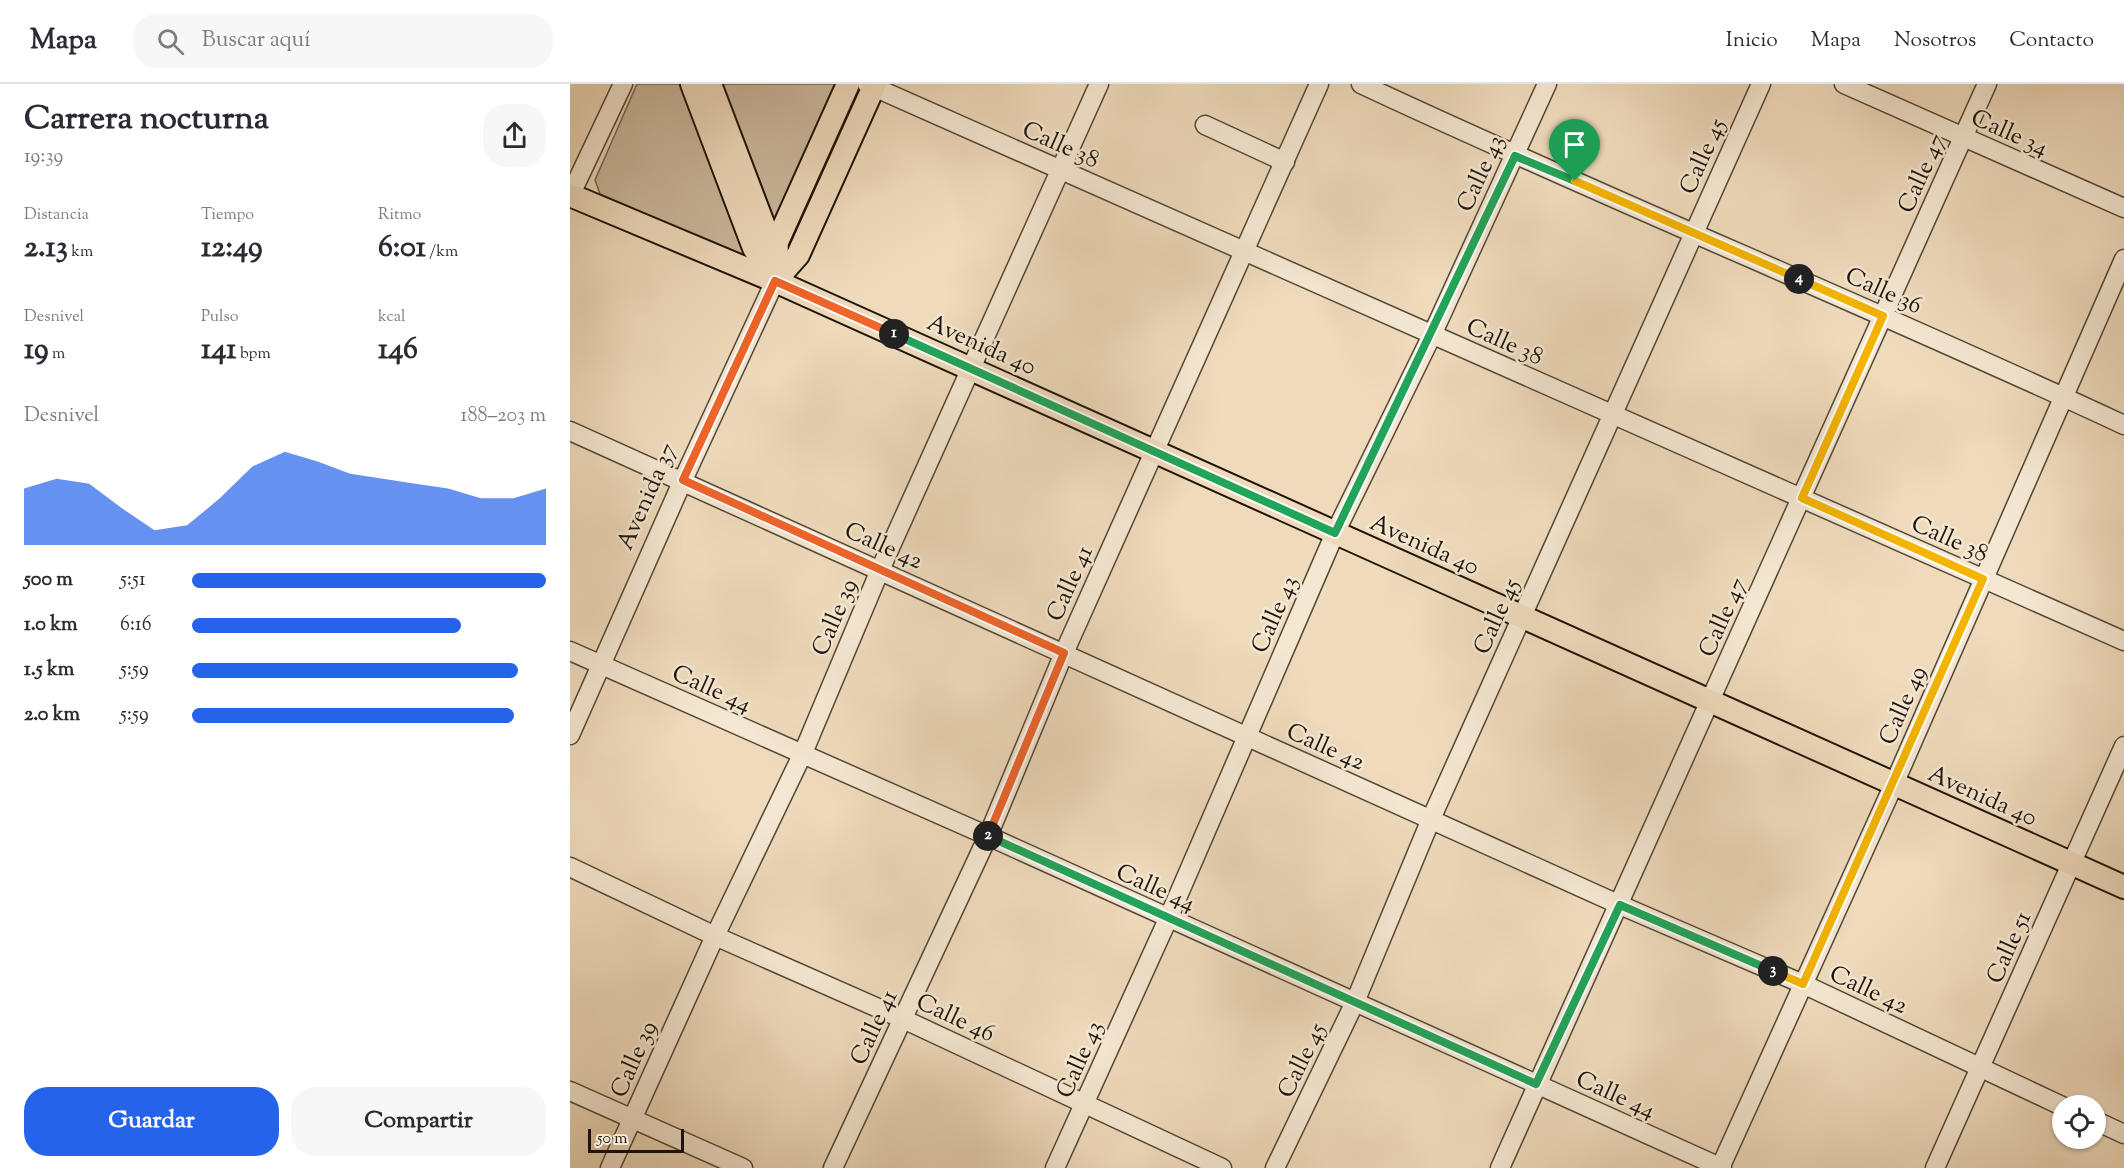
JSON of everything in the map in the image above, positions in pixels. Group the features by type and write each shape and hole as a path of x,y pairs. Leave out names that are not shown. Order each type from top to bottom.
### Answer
{"main road":[{"path":"692,84 754,248 775,281"},
{"path":"710,84 770,242 775,281"},
{"name":"Avenida 37","path":"775,281 777,242 848,84"},
{"name":"Avenida 37","path":"775,281 798,255 872,85"},
{"name":"Avenida 40","path":"570,196 775,281 2124,887"}],"street":[{"path":"570,196 623,84"},
{"name":"Calle 39","path":"610,1168 715,936 803,753 880,570 1099,84"},
{"name":"Calle 41","path":"833,1168 988,836 1064,653 1319,84"},
{"name":"Calle 36","path":"1361,84 1515,156 1694,232 2124,425"},
{"name":"Calle 43","path":"1055,1168 1168,919 1335,533 1432,335 1547,84"},
{"name":"Calle 45","path":"1275,1168 1355,1002 1431,819 1761,84"},
{"name":"Calle 34","path":"1844,84 2124,208"},
{"name":"Calle 47","path":"1500,1168 1987,84"},
{"name":"Calle 38","path":"872,85 2124,641"},
{"path":"1206,125 1285,162"},
{"name":"Calle 49","path":"1721,1168 2124,259"},
{"name":"Avenida 37","path":"570,735 683,480 775,281"},
{"name":"Calle 42","path":"570,431 683,480 1620,905 1803,984 2052,1101"},
{"name":"Calle 44","path":"570,651 988,836 1721,1168"},
{"name":"Calle 51","path":"1935,1168 2124,746"},
{"name":"Calle 46","path":"570,867 715,936 903,1018 1222,1168"},
{"path":"570,1091 743,1168"},
{"path":"2106,1126 2124,1134"}],"shaded area":[{"path":"637,84 686,84 750,260 600,194 595,180"},
{"path":"719,84 836,84 773,227"}],"route":[{"path":"1515,156 1575,181 1883,316 1802,498 1983,579 1803,984 1620,905 1536,1084 988,836 1064,653 683,480 775,281 1335,533 1432,335 1515,156"}]}
